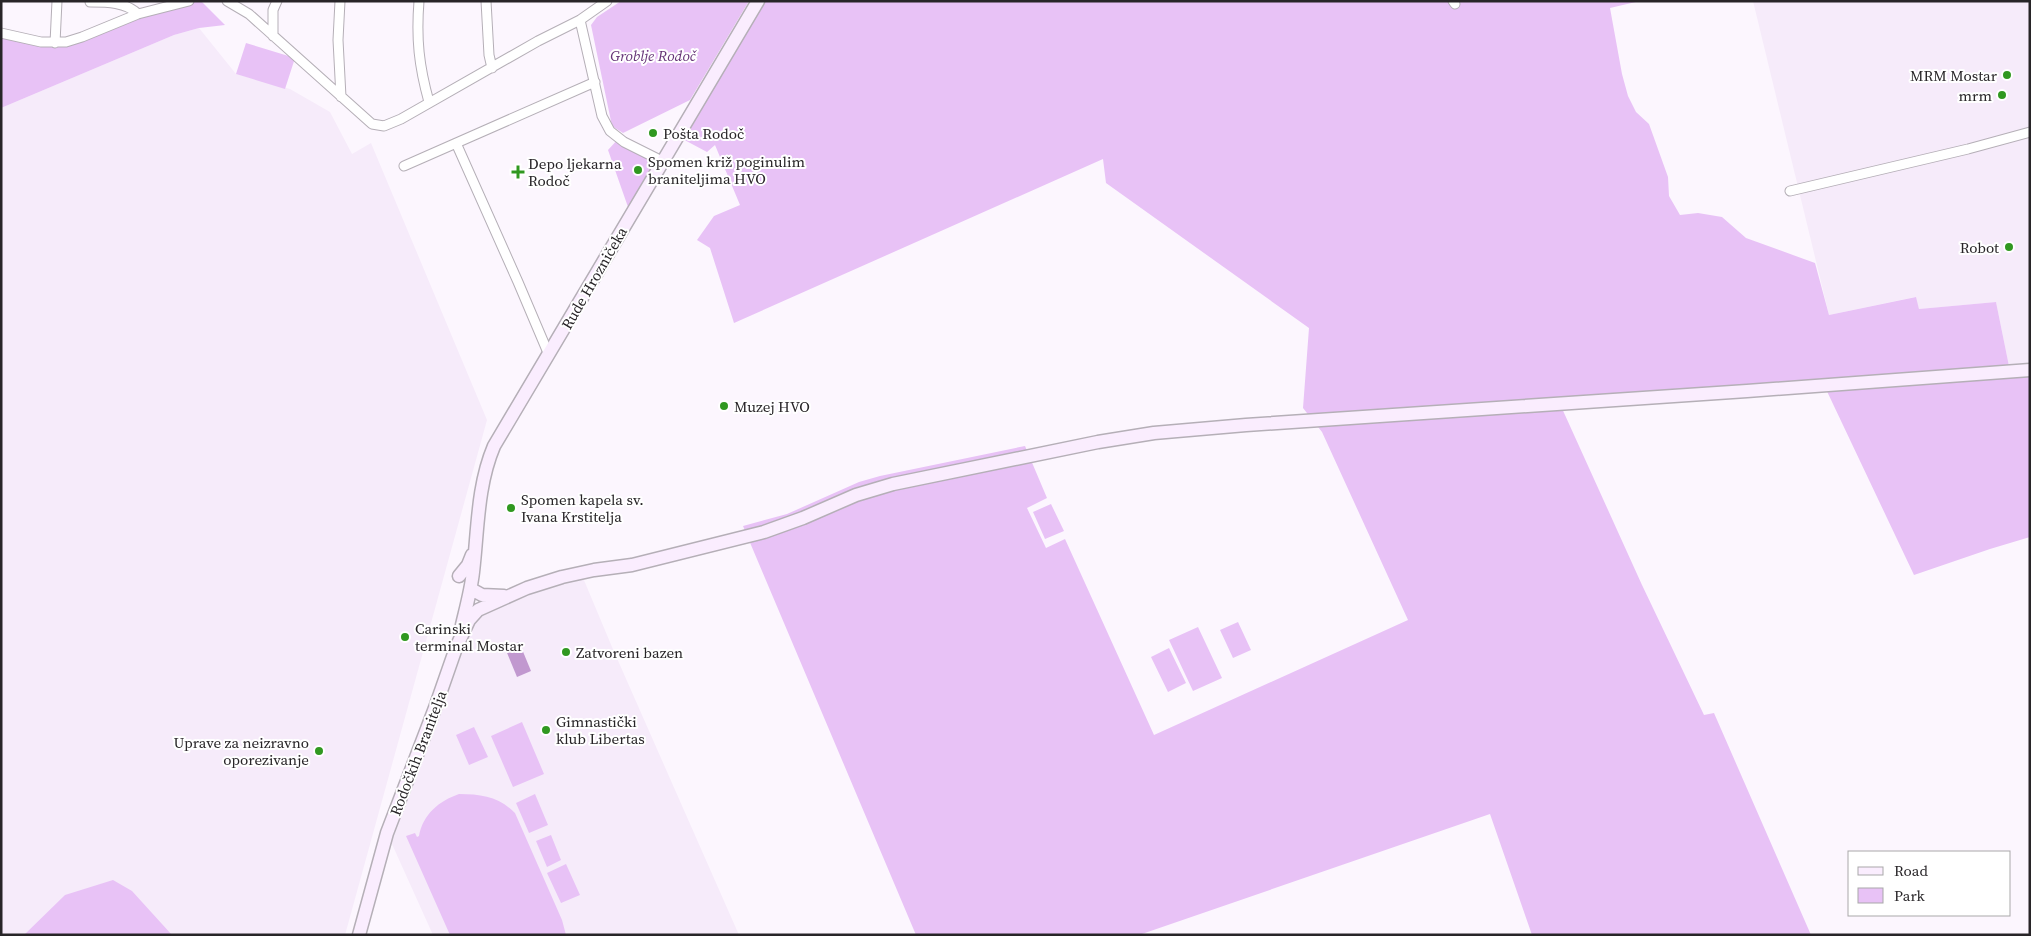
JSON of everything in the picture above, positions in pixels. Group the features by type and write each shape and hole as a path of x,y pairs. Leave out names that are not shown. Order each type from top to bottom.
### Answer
{"street":[{"path":"55,43 57,1"},
{"path":"1,33 41,42 55,43 82,38 138,14 189,1"},
{"path":"273,36 274,10 277,1"},
{"path":"340,1 338,40 341,97"},
{"path":"419,1 417,33 421,73 429,102"},
{"path":"486,1 489,55 492,68"},
{"path":"230,2 249,14 341,97 372,124 377,126 391,125 538,41 580,20 607,1"},
{"name":"Rude Hrozničeka","path":"474,570 479,509 487,462 494,446 758,1"},
{"path":"90,2 109,2 122,5 132,8 138,14"},
{"path":"580,20 602,116 610,131 624,142 662,161"},
{"path":"404,166 595,82"},
{"path":"1790,191 1968,149 2030,132"},
{"path":"456,142 548,355"},
{"path":"454,652 469,620 478,610 509,596 562,577 594,570 639,564 764,532 856,495 894,484 1056,450 1154,433 2030,370"},
{"path":"460,576 471,560 476,544"},
{"name":"Rodočkih Branitelja","path":"359,935 387,833 454,652 470,594 474,570"},
{"path":"487,605 474,604 470,594 509,596"}],"shaded area":[{"path":"1753,1 2030,1 2030,370 2010,371 1996,302 1919,309 1915,297 1829,315"},
{"path":"199,28 236,74 290,89 330,112 352,154 371,143 487,420 345,935 1,935 1,108 174,35"},
{"path":"581,573 739,935 433,935 387,833 474,614"},
{"path":"519,642 531,671 517,677 505,648"}],"green space":[{"path":"201,1 225,25 199,28 174,35 1,108 1,36 48,45 138,17"},
{"name":"Groblje Rodoč","path":"621,1 749,1 690,100 623,133 612,126 591,25 597,17"},
{"path":"758,1 1453,1 1455,4 1460,1 1640,1 1610,8 1622,74 1628,96 1636,112 1649,124 1668,177 1669,196 1680,215 1698,213 1722,217 1746,238 1815,263 1829,315 1916,297 1919,309 1996,302 2010,371 2030,370 2030,537 1914,575 1824,385 1560,404 1642,585 1704,715 1714,713 1811,935 1532,935 1490,814 1139,935 916,935 743,526 787,514 859,482 880,476 1025,446 1047,498 1027,508 1046,548 1065,539 1154,735 1408,620 1322,432 1303,408 1309,328 1106,183 1103,159 734,323 710,248 697,240 714,216 740,205 715,145 707,152 677,136"},
{"path":"246,43 295,58 285,89 236,74"},
{"path":"619,138 662,161 635,208 628,207 608,150"},
{"path":"1051,504 1064,531 1045,539 1033,512"},
{"path":"1238,622 1251,650 1233,658 1220,630"},
{"path":"1198,627 1222,678 1193,691 1169,640"},
{"path":"1169,648 1186,683 1168,692 1151,657"},
{"path":"522,722 544,774 513,787 491,736"},
{"path":"474,727 488,757 469,765 456,735"},
{"path":"459,794 475,795 496,800 515,813 562,920 566,935 450,935 406,836 415,833 417,837 419,836 424,821 433,809 445,800"},
{"path":"535,794 548,825 529,833 516,803"},
{"path":"551,835 561,860 547,867 536,841"},
{"path":"566,864 580,895 561,903 547,873"},
{"path":"113,880 132,891 172,935 24,935 65,895"}],"place":[{"name":"MRM Mostar","path":"2007,75"},
{"name":"mrm","path":"2002,95"},
{"name":"Pošta Rodoč","path":"653,133"},
{"name":"Spomen križ poginulim braniteljima HVO","path":"638,170"},
{"name":"Depo ljekarna Rodoč","path":"518,172"},
{"name":"Robot","path":"2009,247"},
{"name":"Muzej HVO","path":"724,406"},
{"name":"Spomen kapela sv. Ivana Krstitelja","path":"511,508"},
{"name":"Carinski terminal Mostar","path":"405,637"},
{"name":"Zatvoreni bazen","path":"566,652"},
{"name":"Gimnastički klub Libertas","path":"546,730"},
{"name":"Uprave za neizravno oporezivanje","path":"319,751"}]}
